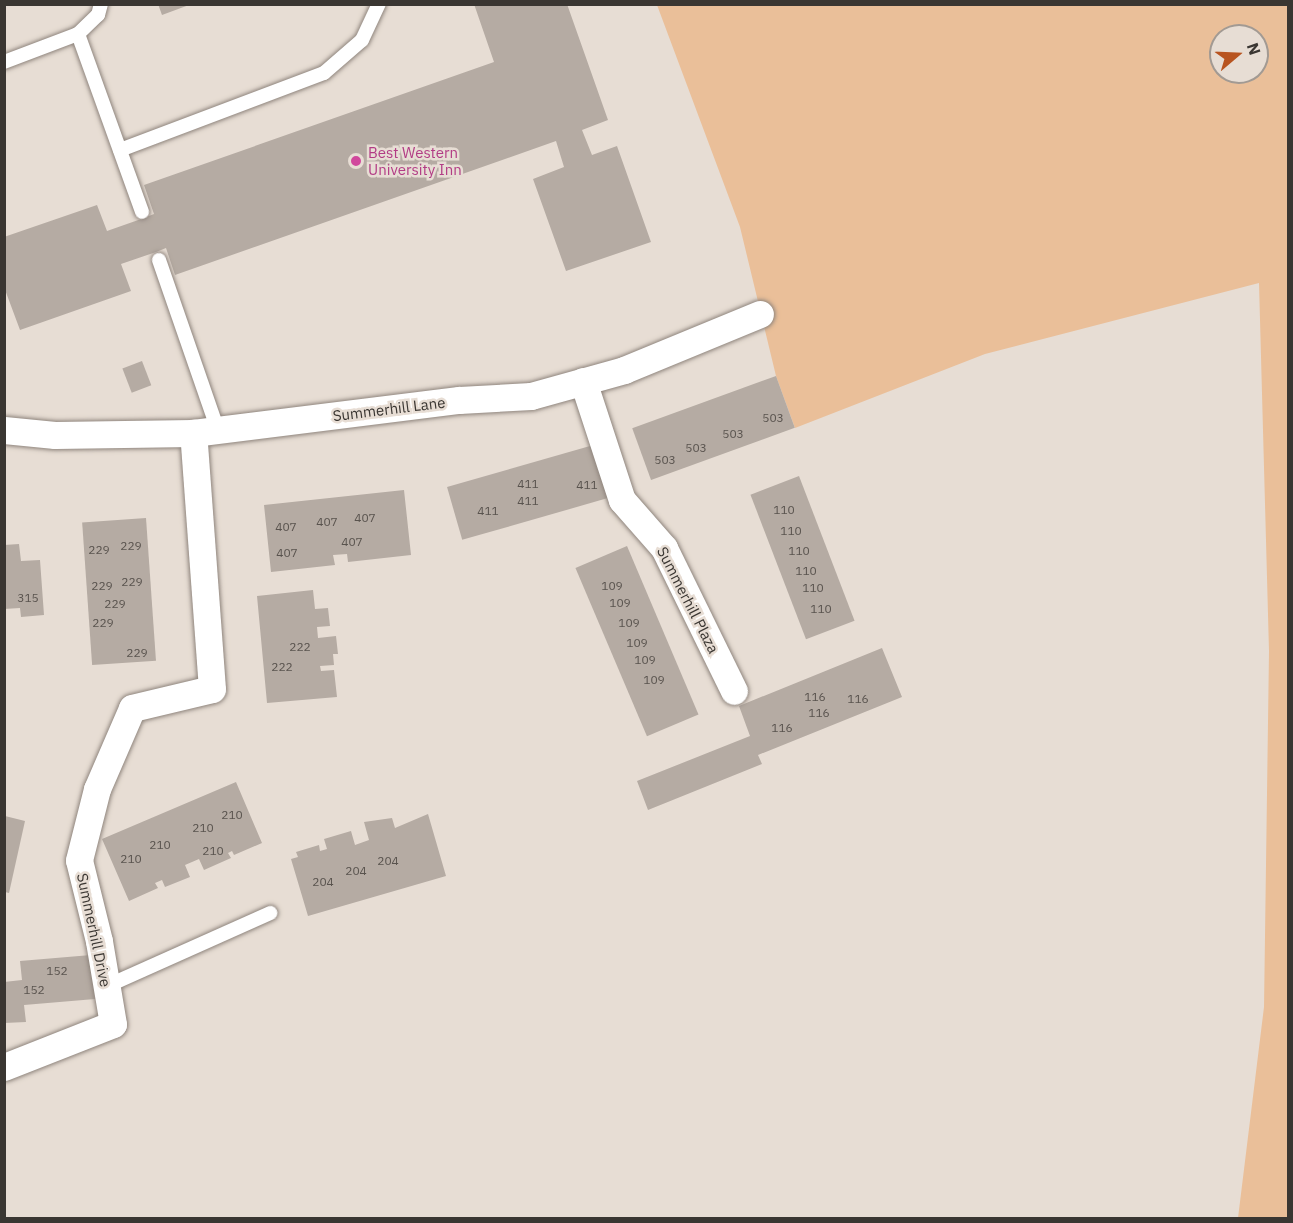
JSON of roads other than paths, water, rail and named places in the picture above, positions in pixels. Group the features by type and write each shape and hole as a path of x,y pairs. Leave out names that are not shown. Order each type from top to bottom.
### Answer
{"street":[{"name":"Summerhill Lane","path":"4,430 55,435 205,432 459,400 531,396 624,370 759,314"},
{"name":"Summerhill Plaza","path":"583,381 622,500 664,548 734,692"},
{"name":"Summerhill Drive","path":"4,1068 113,1024 107,986 79,860 97,789 132,708 212,689 205,432"}],"lane":[{"path":"4,62 78,34 98,15 100,4"},
{"path":"120,150 324,73 362,40 379,4"},
{"path":"78,34 142,212"},
{"path":"159,260 205,432"},
{"path":"107,986 270,913"}],"place":[{"name":"Best Western University Inn","path":"356,161"}]}
